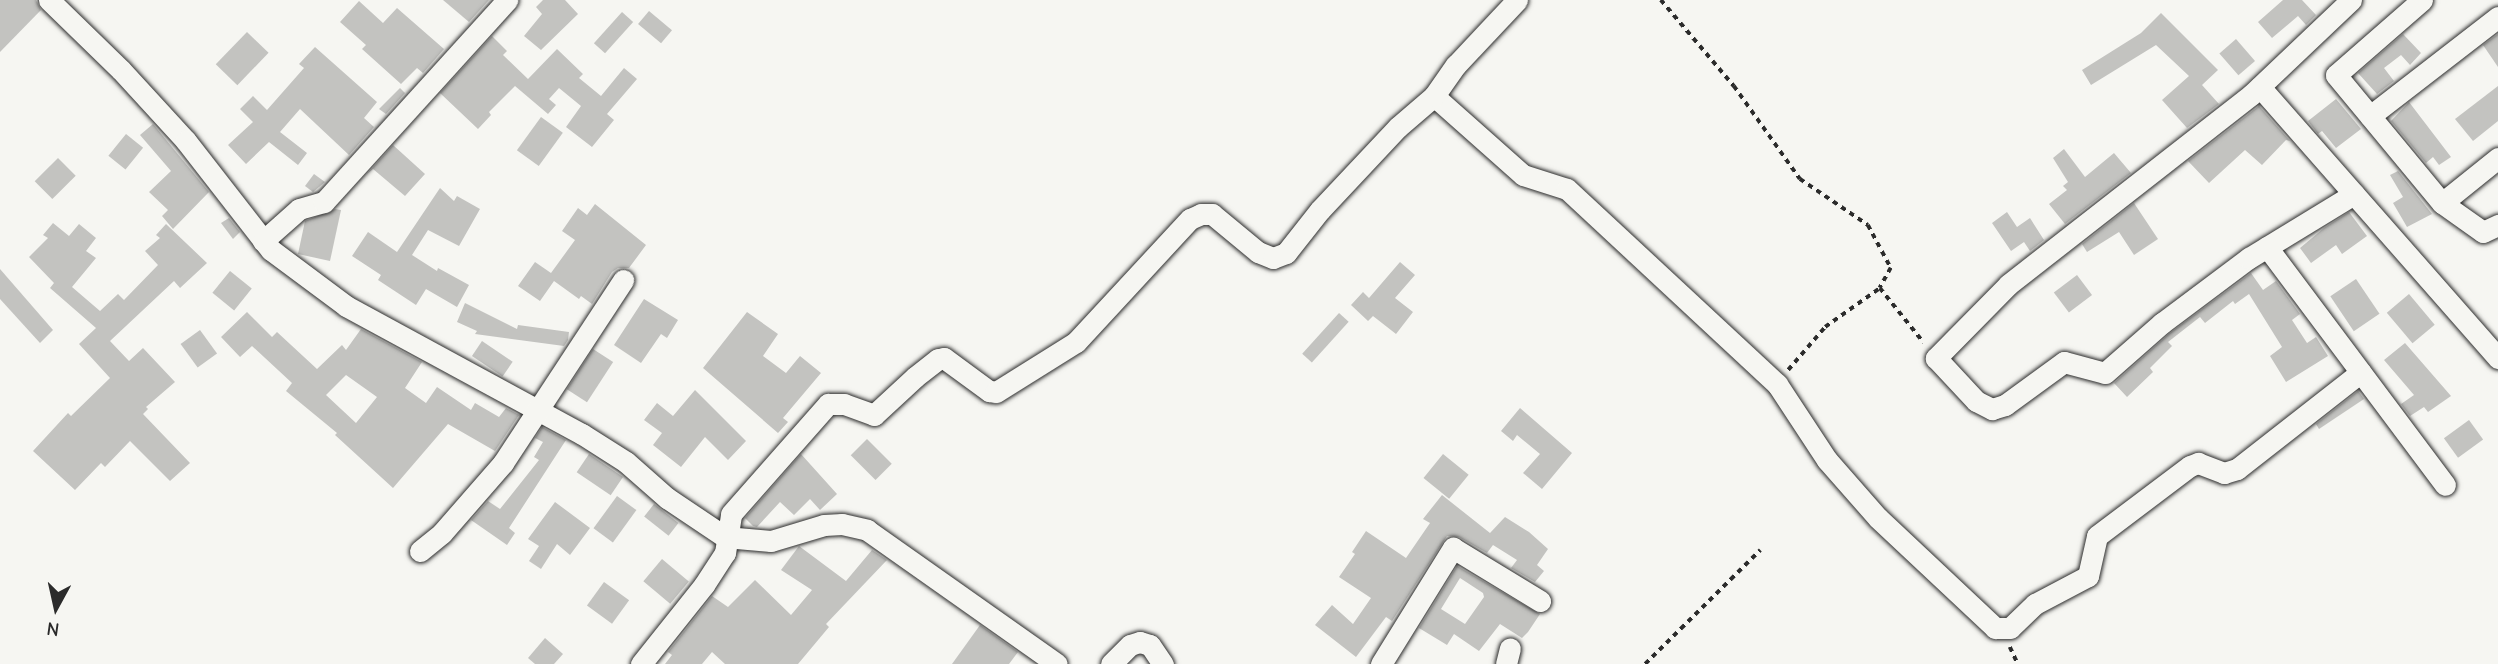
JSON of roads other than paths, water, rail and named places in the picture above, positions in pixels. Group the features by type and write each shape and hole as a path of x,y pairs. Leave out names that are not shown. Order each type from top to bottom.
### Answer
{"street":[{"path":"49,0 121,70 186,141 263,241 346,306 537,410 626,462 667,498 725,537 771,541 824,525 842,524 867,530 1057,664"},
{"path":"263,241 299,209 324,202 507,0"},
{"path":"641,664 704,585 725,553 725,537 731,514 828,404 844,404 874,415 915,377 938,359 944,358 989,391 996,392 1076,342 1190,219 1200,214 1212,214 1258,253 1273,258 1286,253 1328,201 1398,127 1434,96 1456,65 1517,0"},
{"path":"2351,0 2260,87 2008,285 1937,358 1976,401 1992,408 2005,405 2064,362 2105,373 2162,323 2267,247 2354,194"},
{"path":"2422,0 2336,75 2442,203 2483,232 2498,225"},
{"path":"2370,116 2498,17"},
{"path":"2260,87 2498,358"},
{"path":"1434,96 1523,175 1567,189 1777,384 1827,460 1878,518 1987,624 2002,630 2010,628 2035,604 2088,576 2097,537 2190,466 2198,463 2224,472 2237,469 2361,372"},
{"path":"2442,203 2498,158"},
{"path":"2267,247 2445,485"},
{"path":"419,551 442,533 503,463 623,280"},
{"path":"1381,664 1453,548 1540,601"},
{"path":"1111,664 1130,645 1140,642 1150,645 1163,664"}]}
